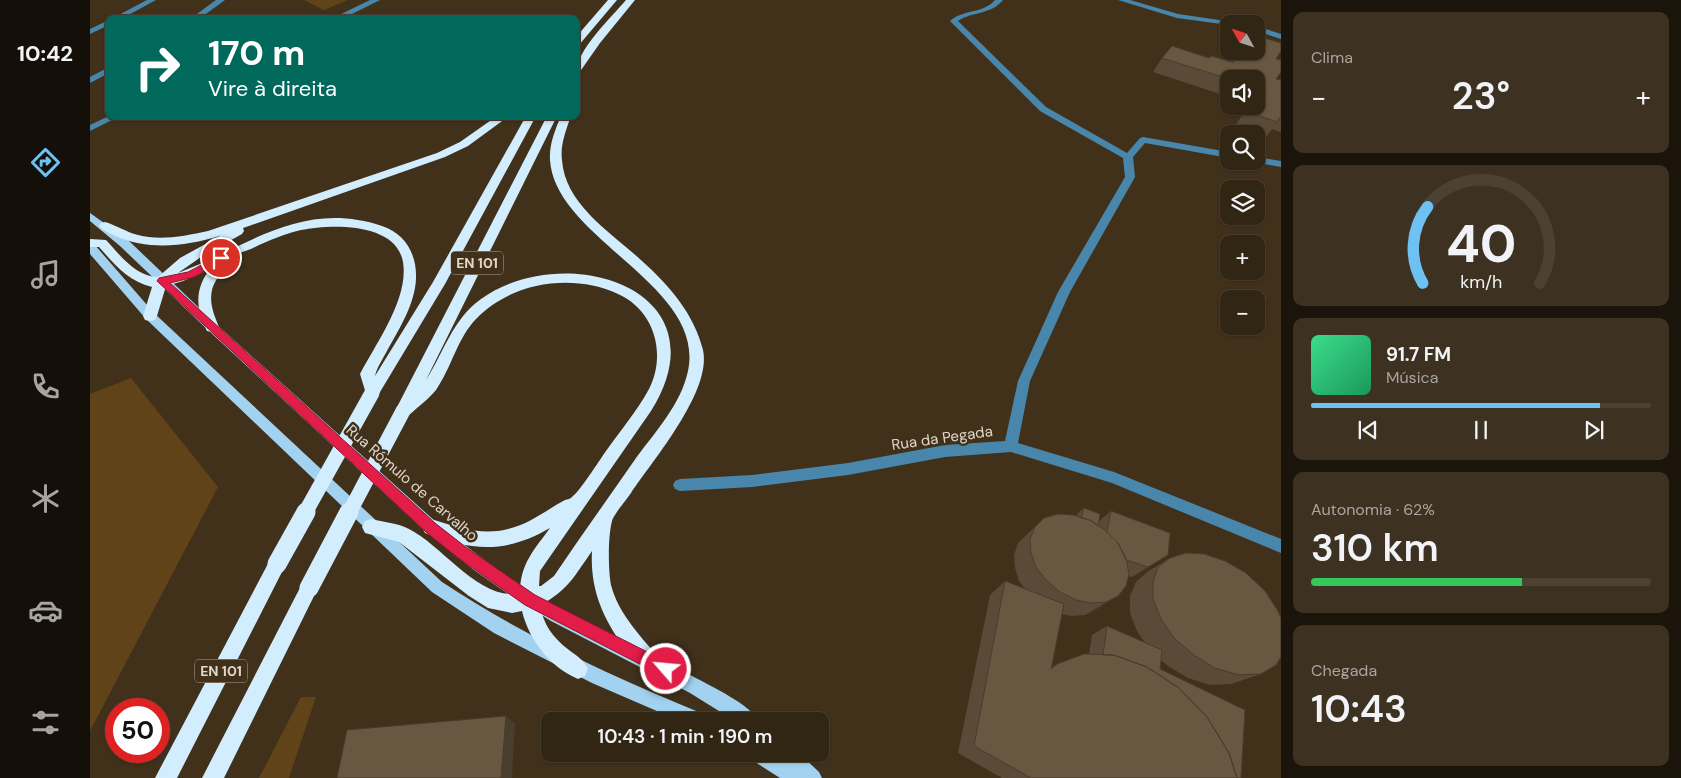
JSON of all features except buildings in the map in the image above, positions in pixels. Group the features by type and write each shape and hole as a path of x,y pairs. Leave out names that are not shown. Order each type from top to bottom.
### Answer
{"highway":[{"path":"580,37 613,0"},
{"path":"580,65 596,41 631,0"},
{"path":"105,226 132,239 153,242 202,236 261,218 441,155 472,139 498,120"},
{"name":"EN 101","path":"166,778 277,564 372,393 438,284 529,120"},
{"name":"EN 101","path":"213,778 309,588 403,411 550,120"},
{"path":"371,527 404,535 475,590 495,601 512,604 530,600 547,592 560,582 687,398 694,375 696,354 691,334 682,314 668,296 570,198 556,168 556,143 565,120"},
{"path":"150,316 155,295 162,281 182,263 261,218"},
{"path":"90,245 102,243 130,272 143,280 153,282 190,275 242,247 281,230 304,225 344,223 380,229 392,235 402,244 408,257 411,276 406,297 398,316 367,374 372,393"},
{"path":"212,327 204,310 203,294 207,282 215,270 242,247"},
{"path":"403,411 427,390 460,329 478,307 504,291 538,280 572,278 601,282 623,290 640,300 652,313 662,334 665,359 660,380 646,407 532,568 528,582 535,623 547,643 578,669"},
{"path":"431,527 483,540 511,537 544,523 579,500"},
{"path":"605,516 599,553 602,589 610,611 624,633 649,660"}],"main road":[{"name":"Rua Rómulo de Carvalho","path":"90,216 105,226 162,281 431,527 462,552 530,600 649,660 719,699 737,712"},
{"path":"90,245 150,316 371,527 437,587 469,610 524,642 578,669 679,712"},
{"path":"771,762 796,778"},
{"path":"796,762 813,778"}],"street":[{"path":"124,15 152,0"},
{"path":"200,15 221,0"},
{"path":"344,15 376,0"},
{"path":"999,0 990,10 960,15 954,21 1043,109 1128,157"},
{"path":"1122,0 1177,16 1220,21"},
{"path":"90,32 105,24"},
{"path":"1265,31 1281,37"},
{"path":"90,81 105,72"},
{"path":"90,128 107,120"},
{"path":"1011,446 1024,381 1064,292 1130,177 1128,157 1143,140 1220,153"},
{"path":"1265,161 1281,164"},
{"name":"Rua da Pegada","path":"680,485 752,481 848,469 945,451 1011,446 1114,478 1281,546"}],"shaded area":[{"path":"304,0 348,0 324,10"},
{"path":"131,378 218,487 107,698 105,698 105,702 90,731 90,394"},
{"path":"301,697 316,697 289,778 259,778"}],"route":[{"path":"221,258 190,275 162,281 431,527 462,552 530,600 666,669"}]}
